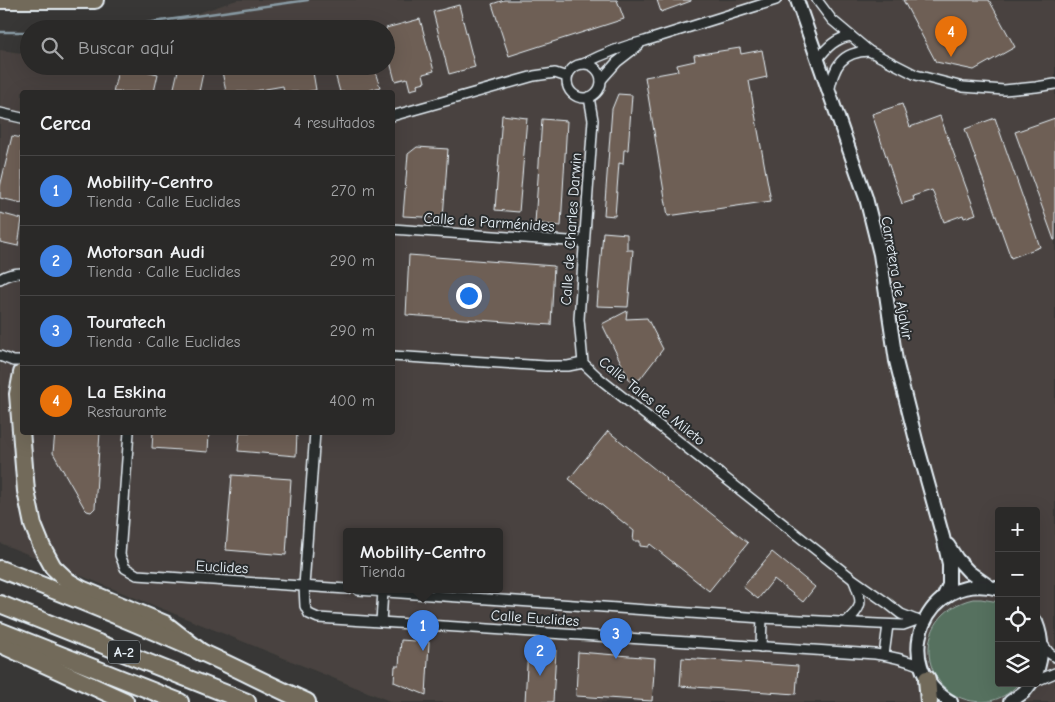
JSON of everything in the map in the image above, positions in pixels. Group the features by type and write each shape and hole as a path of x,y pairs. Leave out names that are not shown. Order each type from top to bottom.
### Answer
{"highway":[{"path":"0,0 95,0"},
{"path":"20,384 18,394 20,418"},
{"path":"21,435 26,491 33,525 42,548 53,567 68,582 81,589 165,624 201,652"},
{"path":"0,569 201,652 308,702"},
{"name":"A-2","path":"0,604 247,702"},
{"name":"A-2","path":"0,631 180,702"},
{"path":"0,644 126,702"},
{"path":"0,654 126,702"},
{"path":"924,673 929,702"}],"street":[{"path":"583,64 592,66 598,72 601,80 600,87 596,93 590,97 582,98 575,96 567,84 567,77 576,66 610,51 776,0"},
{"name":"Carretera de Ajalvir","path":"798,0 824,67 829,92 866,198 880,254 896,361 916,444 949,564 949,585 943,598"},
{"path":"818,0 832,20 869,51 916,75 963,87 1004,90 1055,84"},
{"path":"851,36 835,41 824,51 824,67 850,54 859,51 869,51"},
{"path":"601,80 617,62 645,41"},
{"path":"395,115 534,76 555,73 567,77"},
{"name":"Calle de Charles Darwin","path":"583,363 579,319 593,120 590,97"},
{"path":"0,113 20,118"},
{"name":"Calle de Parménides","path":"395,229 584,242"},
{"path":"0,279 20,273"},
{"path":"0,356 13,361 20,361"},
{"name":"Calle Tales de Mileto","path":"395,356 546,366 568,366 583,363 600,379 854,580 901,614 920,620"},
{"name":"Euclides","path":"129,435 120,555 125,568 137,575 304,586"},
{"path":"315,435 304,586 343,589"},
{"name":"Carretera de Ajalvir","path":"943,537 957,559 969,572 995,588"},
{"path":"846,622 857,612 860,604 854,580"},
{"name":"Calle Euclides","path":"304,586 305,606 309,614 318,618 884,655 904,660 924,673"},
{"path":"951,702 939,693 924,673 919,658 918,642 922,627 920,620 950,593 974,586 995,588"},
{"path":"381,622 383,593"},
{"name":"Calle Euclides","path":"399,593 888,625 903,625 920,620"},
{"path":"761,647 762,618"},
{"path":"884,655 888,625"},
{"path":"1040,633 1042,643 1040,663"},
{"path":"1042,643 1055,657"},
{"path":"1040,679 1055,673"},
{"path":"1010,702 1026,692"}],"shaded area":[{"path":"237,0 1055,0 1055,702 392,702 0,543 0,50 20,53 20,75 395,75 395,20 178,20"}],"green space":[{"path":"973,599 995,601 995,687 1015,687 1003,696 983,702 961,698 945,688 934,673 929,656 930,638 938,621 952,608"}],"building":[{"path":"504,0 617,0 624,19 509,56 492,4"},
{"path":"657,0 691,0 691,1 661,12"},
{"path":"903,0 989,0 1015,47 974,70 936,62"},
{"path":"459,5 475,67 449,74 433,12"},
{"path":"420,19 434,71 423,74 425,82 417,84 418,88 410,90 407,78 395,81 393,75 395,75 395,26"},
{"path":"740,48 741,54 762,50 767,77 749,81 771,201 668,216 645,77 678,71 677,65 695,61 694,55"},
{"path":"117,75 158,75 154,90 113,90"},
{"path":"177,75 203,75 199,90 173,90"},
{"path":"223,75 314,75 316,90 284,90 283,86 260,90 226,90"},
{"path":"335,75 376,75 380,87 370,90 339,90"},
{"path":"618,94 632,95 628,150 624,150 623,164 619,163 615,216 604,215 612,109"},
{"path":"902,104 910,127 940,116 976,214 964,218 963,215 944,222 932,190 913,196 914,200 902,204 872,114"},
{"path":"502,115 527,118 519,212 495,210"},
{"path":"995,118 1040,247 1011,258 965,129"},
{"path":"1055,118 1055,240 1054,240 1015,132"},
{"path":"542,119 567,121 561,226 535,223"},
{"path":"12,136 20,138 20,203 0,198 0,187"},
{"path":"417,147 448,149 443,218 403,216 408,154"},
{"path":"0,213 20,218 18,246 0,242"},
{"path":"603,232 627,234 627,250 633,250 628,307 597,306"},
{"path":"409,255 554,266 551,325 406,315"},
{"path":"627,311 626,319 647,318 663,349 640,379 631,383 602,324"},
{"path":"608,431 666,480 688,495 748,543 709,591 650,544 648,547 640,546 640,541 633,541 634,531 569,479"},
{"path":"55,435 100,435 95,508 91,512 85,509 53,453"},
{"path":"153,435 209,435 208,452 152,448"},
{"path":"240,435 297,435 296,456 238,451"},
{"path":"232,475 291,479 286,555 226,550"},
{"path":"772,552 815,587 803,602 774,579 758,599 743,587"},
{"path":"401,640 429,642 426,695 394,682 395,666 399,666"},
{"path":"528,648 556,650 553,702 525,702"},
{"path":"578,652 655,658 652,701 576,696"},
{"path":"682,658 798,666 796,694 680,686"}],"waterway":[{"path":"167,20 308,0"},
{"path":"0,32 20,32"}],"place":[{"name":"La Eskina","path":"951,57"},
{"name":"Mobility-Centro","path":"423,651"},
{"name":"Touratech","path":"616,659"},
{"name":"Motorsan Audi","path":"540,676"}]}
